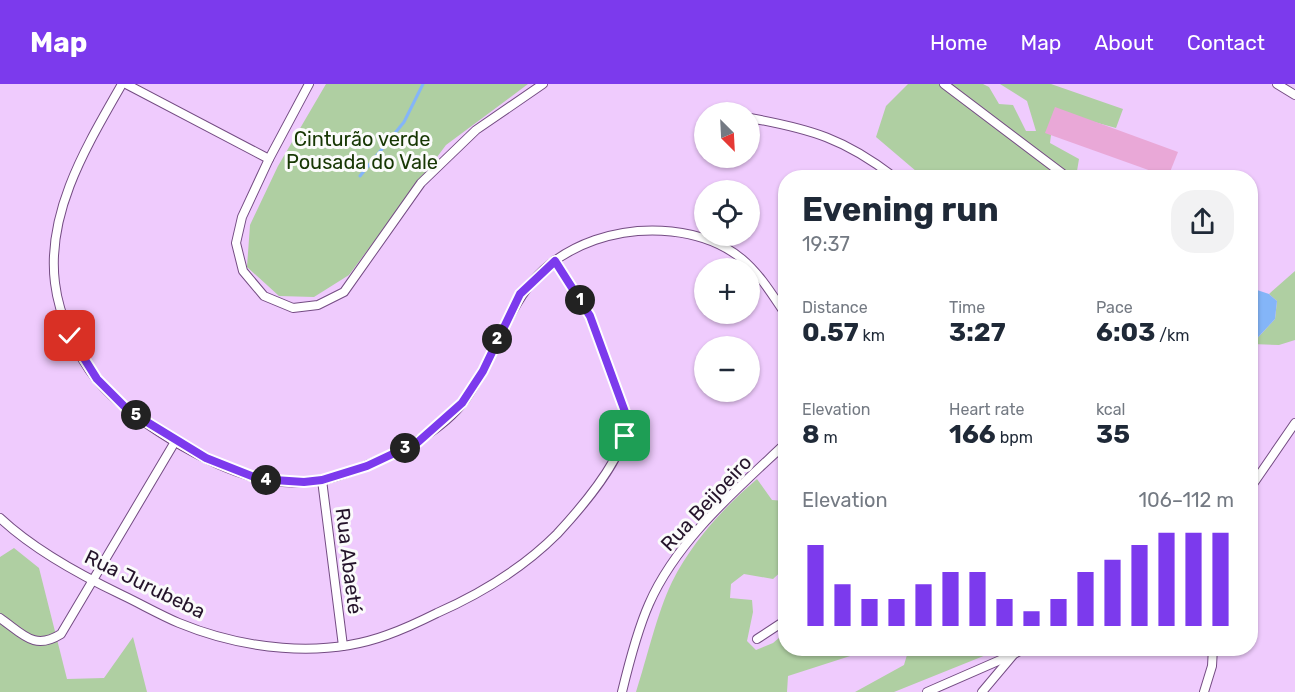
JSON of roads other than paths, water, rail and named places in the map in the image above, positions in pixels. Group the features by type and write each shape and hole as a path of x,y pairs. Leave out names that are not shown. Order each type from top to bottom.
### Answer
{"street":[{"path":"269,159 124,84 83,153 58,220 54,249 55,284 70,336 97,379 129,411 206,458 259,479 304,482 322,480 367,466 418,442 462,403 483,371 520,294 555,261 595,240 640,231 692,234 716,242 742,259 755,272 778,304"},
{"path":"309,84 269,159 242,217 236,243 243,271 264,296 293,308 318,305 344,292 421,183 476,130 543,84"},
{"path":"944,84 1058,170"},
{"path":"1276,84 1295,95"},
{"path":"760,120 804,128 862,153 885,170"},
{"name":"Rua Jurubeba","path":"0,518 13,531 91,580 180,623 229,639 277,646 343,646 386,636 464,602 538,553 572,517 611,465 625,436 628,420 590,316 555,261"},
{"path":"1258,477 1295,423"},
{"path":"0,618 32,641 48,642 61,634 176,440"},
{"name":"Rua Beijoeiro","path":"622,692 648,605 666,572 696,533 778,451"},
{"name":"Rua Abaeté","path":"322,480 343,646"},
{"path":"757,639 778,625"},
{"path":"927,692 945,689 1010,656"},
{"path":"982,692 1012,656"},
{"path":"1203,692 1212,666 1213,656"}],"water":[{"path":"1258,290 1269,294 1277,301 1275,319 1258,337"}],"waterway":[{"path":"360,176 404,122 423,84"}],"park label":[{"name":"Cinturão verde Pousada do Vale","path":"362,150"}]}
